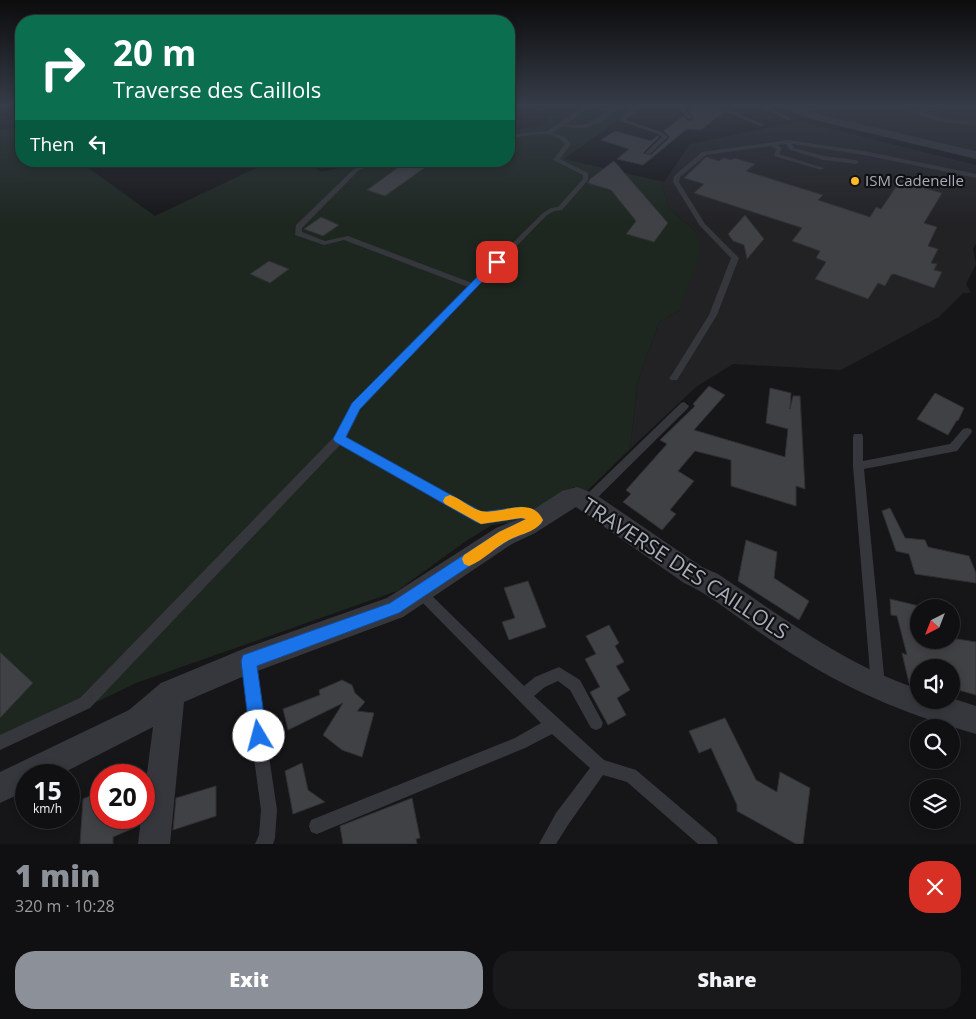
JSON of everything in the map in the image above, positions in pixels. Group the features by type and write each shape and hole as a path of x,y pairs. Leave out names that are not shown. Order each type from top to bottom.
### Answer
{"street":[{"path":"935,145 976,155"},
{"name":"TRAVERSE DES CAILLOLS","path":"49,764 139,720 171,693 248,661 394,608 504,536 527,526 570,498 577,497 587,501 693,576 709,582 808,650 905,699 976,720"},
{"path":"154,844 171,693"},
{"name":"TRAVERSE DES CAILLOLS","path":"0,788 15,780"}],"lane":[{"path":"0,744 85,703 339,439 356,406 472,286 545,214 553,209 560,209 586,179 586,174 556,160 567,145"},
{"path":"648,152 655,145"},
{"path":"674,378 713,315 735,258 702,225 678,184 677,176 704,153 762,145"},
{"path":"774,145 779,148 776,155 821,168"},
{"path":"790,145 792,149 823,158 856,162"},
{"path":"811,145 864,153 976,176"},
{"path":"361,167 299,227 298,233 324,244 345,238 472,286"},
{"path":"587,501 684,406"},
{"path":"858,466 953,448 967,432"},
{"path":"858,437 858,466 878,687"},
{"path":"339,439 481,518 521,512 531,515 536,520"},
{"path":"420,592 523,695 600,767 631,775 710,844"},
{"path":"248,661 269,810 267,838 263,844"},
{"path":"523,695 540,682 559,674 575,685 596,723"},
{"path":"316,826 520,743 554,725"},
{"path":"547,844 562,819 600,767"}],"shaded area":[{"path":"0,145 15,145 15,167 90,167 90,169 155,216 258,167 315,167 321,172 343,167 515,167 515,145 583,145 564,159 664,182 662,185 669,208 696,232 701,254 680,310 659,322 638,381 630,449 584,494 574,487 524,521 492,525 466,541 397,591 136,683 0,749"},
{"path":"689,145 897,145 976,165 976,244 973,248 976,264 966,284 971,293 963,293 939,317 841,370 733,364 696,387 630,449 638,381 659,322 680,310 696,232 669,208 662,185"},
{"path":"952,145 976,145 976,151"}],"building":[{"path":"618,145 651,145 643,153 651,155 661,145 667,145 643,165 617,159 629,149"},
{"path":"706,157 719,161 723,158 732,160 734,158 755,164 746,171 823,195 818,200 870,217 876,207 881,209 900,181 942,193 924,223 937,227 928,246 938,249 931,263 937,264 934,270 942,272 934,288 894,274 891,275 885,286 878,283 868,299 815,279 826,262 816,258 820,251 792,241 802,228 694,193 704,184 684,178"},
{"path":"614,161 668,223 654,242 626,234 636,221 611,190 588,183 590,179"},
{"path":"399,167 426,167 385,196 367,190"},
{"path":"745,215 764,239 747,259 744,245 733,241 728,234"},
{"path":"321,217 339,225 323,236 304,229"},
{"path":"269,261 289,269 270,283 250,274"},
{"path":"709,386 725,395 694,430 785,457 788,429 766,423 770,388 791,393 790,409 793,396 800,396 805,489 796,486 796,506 731,486 731,460 695,451 678,471 694,481 670,510 676,514 662,530 623,502 631,494 626,490 667,444 660,440 695,406 693,404"},
{"path":"935,393 964,408 948,435 917,419"},
{"path":"890,508 905,538 925,540 928,547 969,556 976,573 976,583 915,574 909,554 896,551 882,511"},
{"path":"746,540 777,552 774,578 809,601 799,620 738,581"},
{"path":"528,581 546,627 509,640 502,622 515,618 504,588"},
{"path":"890,599 910,604 910,649 960,649 960,639 976,642 976,695 960,691 960,659 910,659 909,683 902,653 907,655 897,616 891,615"},
{"path":"609,625 619,643 615,646 624,662 616,666 630,690 617,698 626,715 608,725 590,692 600,687 585,659 596,654 586,636"},
{"path":"0,652 33,683 0,718"},
{"path":"342,680 352,685 355,693 365,702 357,711 374,713 362,757 342,750 323,735 343,703 288,730 283,709 320,695 319,690"},
{"path":"725,718 756,780 777,792 780,772 810,788 803,844 796,844 737,811 737,805 711,748 699,753 689,731"},
{"path":"302,763 308,790 325,802 293,814 285,771"},
{"path":"216,786 216,816 173,830 176,798"},
{"path":"90,796 90,829 131,829 113,837 113,844 80,844 83,799"},
{"path":"412,798 420,838 416,839 417,844 343,844 340,826"}],"slow traffic":[{"path":"450,501 481,518 521,512 531,515 536,520 504,536 469,559"}],"place":[{"name":"ISM Cadenelle","path":"855,181"}],"route":[{"path":"259,736 248,661 394,608 504,536 536,520 531,515 521,512 481,518 339,439 356,406 497,262"}]}
